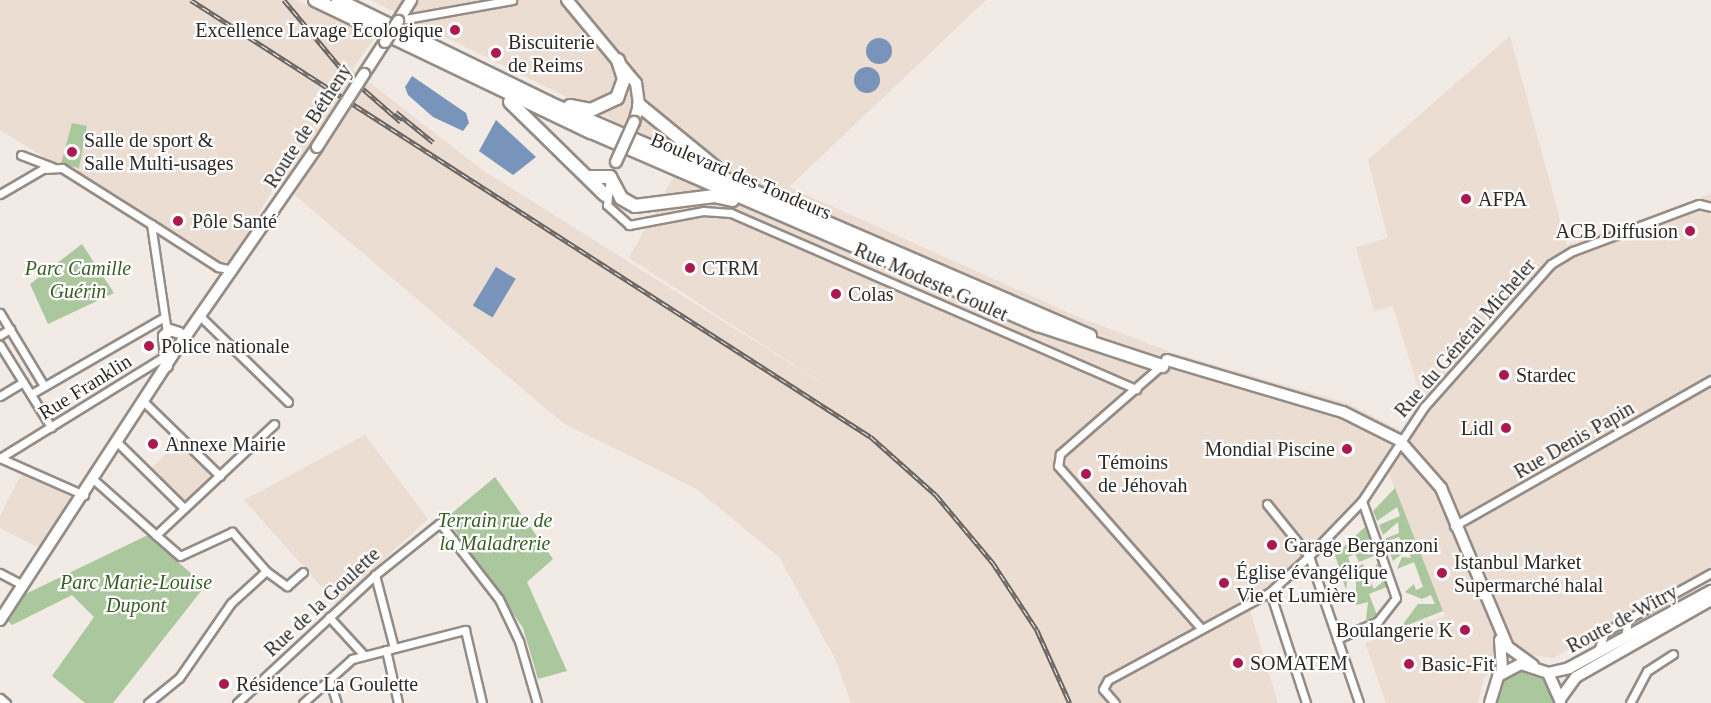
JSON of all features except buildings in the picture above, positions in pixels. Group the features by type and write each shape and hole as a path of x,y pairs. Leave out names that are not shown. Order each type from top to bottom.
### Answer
{"highway":[{"name":"Boulevard des Tondeurs","path":"315,0 441,62 900,266 1065,335 1165,363"},
{"name":"Boulevard des Tondeurs","path":"338,0 482,70 800,211 1084,333 1165,363"},
{"path":"482,70 591,110 608,105 623,88 618,60"},
{"path":"441,62 523,110 565,158 589,177 605,195"},
{"path":"639,105 698,157 800,211"},
{"path":"589,177 610,177 621,198 635,206 723,197 900,266"}],"main road":[{"name":"Route de Bétheny","path":"175,346 194,330 317,147 411,0"},
{"path":"567,0 618,60 638,91 639,105 634,122 610,177"},
{"path":"167,332 175,346"},
{"path":"167,332 175,346"},
{"path":"0,620 166,368 175,346"},
{"path":"1165,363 1346,420 1397,443 1428,481 1455,526 1508,647 1533,665 1548,672 1559,701"},
{"path":"1455,526 1504,653 1502,672 1492,686 1490,703"},
{"name":"Route de Witry","path":"1548,672 1596,655 1711,591"},
{"name":"Route de Witry","path":"1559,701 1576,677 1711,600"},
{"path":"1502,672 1533,665"}],"street":[{"path":"398,21 512,0"},
{"path":"21,155 52,167 68,170 204,257 234,270"},
{"path":"0,194 52,167"},
{"path":"605,195 610,177"},
{"name":"Rue Modeste Goulet","path":"605,195 610,213 629,225 703,211 731,213 1136,389"},
{"name":"Rue du Général Micheler","path":"1114,703 1104,689 1108,680 1200,627 1270,592 1309,556 1362,501 1397,443 1508,307 1551,264 1573,251 1699,204 1711,207"},
{"path":"150,224 164,298 161,319 167,332"},
{"path":"0,313 44,386"},
{"path":"202,318 288,402"},
{"path":"31,394 161,319"},
{"path":"0,335 10,329"},
{"path":"0,345 51,427"},
{"name":"Rue Franklin","path":"0,458 175,346"},
{"path":"1165,363 1060,454 1058,466 1200,627"},
{"name":"Rue Denis Papin","path":"1455,526 1711,380"},
{"path":"0,396 23,382"},
{"path":"144,402 220,476"},
{"path":"156,536 274,424"},
{"path":"118,442 184,508"},
{"name":"Rue Franklin","path":"10,463 20,447"},
{"path":"0,458 84,495"},
{"path":"93,479 180,556 232,532 266,571 287,586 303,572"},
{"path":"1337,639 1378,621 1396,598 1362,501"},
{"path":"1267,504 1309,556 1359,703"},
{"name":"Rue de la Goulette","path":"237,703 329,616 430,526 446,528 499,599 519,641 537,703"},
{"path":"148,703 179,678 231,603 266,571"},
{"path":"0,573 23,585"},
{"path":"1596,655 1605,632 1711,573"},
{"path":"375,575 394,648"},
{"path":"1270,592 1306,703"},
{"path":"329,616 364,655"},
{"path":"1624,640 1628,620"},
{"path":"303,703 329,679 364,655 465,630 482,703"},
{"path":"386,650 398,703"},
{"path":"1630,703 1647,672 1673,654"},
{"path":"329,679 337,703"},
{"path":"0,698 6,703"}],"shaded area":[{"path":"0,0 296,0 375,37 352,69 484,171 842,396 629,258 685,156 371,0 986,0 789,187 1076,316 1170,352 1347,403 1404,432 1424,407 1393,306 1374,311 1356,247 1388,238 1368,160 1510,36 1567,245 1711,194 1711,573 1553,658 1531,655 1505,660 1484,678 1478,703 1386,703 1365,643 1445,616 1387,469 1313,558 1249,607 1278,703 851,703 835,658 779,557 695,488 563,423 278,181 230,262 218,264 0,130"},
{"path":"365,435 428,519 336,603 244,500"},
{"path":"178,441 213,475 187,502 152,468"},
{"path":"22,473 75,499 41,549 0,528 0,516"}],"green space":[{"name":"Salle de sport & Salle Multi-usages","path":"72,123 87,126 79,168 61,164"},
{"name":"Parc Camille Guérin","path":"82,244 114,293 48,324 30,284"},
{"name":"Terrain rue de la Maladrerie","path":"495,477 553,559 527,582 567,671 538,679 523,628 446,518"},
{"path":"1395,488 1443,611 1400,628 1418,604 1435,604 1431,595 1422,599 1405,592 1414,584 1416,590 1423,587 1414,562 1397,569 1402,557 1411,558 1408,549 1393,561 1390,553 1403,547 1399,537 1391,540 1394,548 1389,550 1384,539 1399,533 1398,522 1383,535 1379,525 1400,516 1397,507 1377,521 1373,511"},
{"path":"1365,527 1376,555 1359,562 1355,554 1348,557 1352,569 1363,564 1368,575 1379,562 1383,573 1369,579 1374,589 1386,579 1389,586 1369,594 1377,615 1366,620 1368,602 1356,605 1356,579 1347,582 1346,590 1335,555"},
{"name":"Parc Marie-Louise Dupont","path":"148,535 205,586 113,703 85,703 52,676 94,617 72,595 12,625 3,616 13,600"},
{"path":"1518,670 1545,677 1554,703 1496,703 1502,680"}],"water":[{"path":"879,38 888,42 892,51 888,60 879,64 870,60 866,51 870,42"},
{"path":"867,67 876,71 880,80 876,89 867,93 858,89 854,80 858,71"},
{"path":"412,76 466,113 469,123 463,131 433,117 408,95 405,87"},
{"path":"496,120 536,157 513,175 479,151"},
{"path":"496,267 516,279 493,317 473,306"}],"railway":[{"path":"191,0 871,437 936,495 993,563 1037,630 1070,703"},
{"path":"284,0 345,73 401,122"},
{"path":"396,112 433,142"}],"place":[{"name":"Excellence Lavage Ecologique","path":"455,30"},
{"name":"Biscuiterie de Reims","path":"496,53"},
{"name":"Salle de sport & Salle Multi-usages","path":"72,152"},
{"name":"AFPA","path":"1466,199"},
{"name":"Pôle Santé","path":"178,221"},
{"name":"ACB Diffusion","path":"1690,231"},
{"name":"CTRM","path":"690,268"},
{"name":"Colas","path":"836,294"},
{"name":"Police nationale","path":"149,346"},
{"name":"Stardec","path":"1504,375"},
{"name":"Lidl","path":"1506,428"},
{"name":"Annexe Mairie","path":"153,444"},
{"name":"Mondial Piscine","path":"1347,449"},
{"name":"Témoins de Jéhovah","path":"1086,474"},
{"name":"Garage Berganzoni","path":"1272,545"},
{"name":"Istanbul Market Supermarché halal","path":"1442,573"},
{"name":"Église évangélique Vie et Lumière","path":"1224,583"},
{"name":"Boulangerie K","path":"1465,630"},
{"name":"SOMATEM","path":"1238,663"},
{"name":"Basic-Fit","path":"1409,664"},
{"name":"Résidence La Goulette","path":"224,684"}]}
